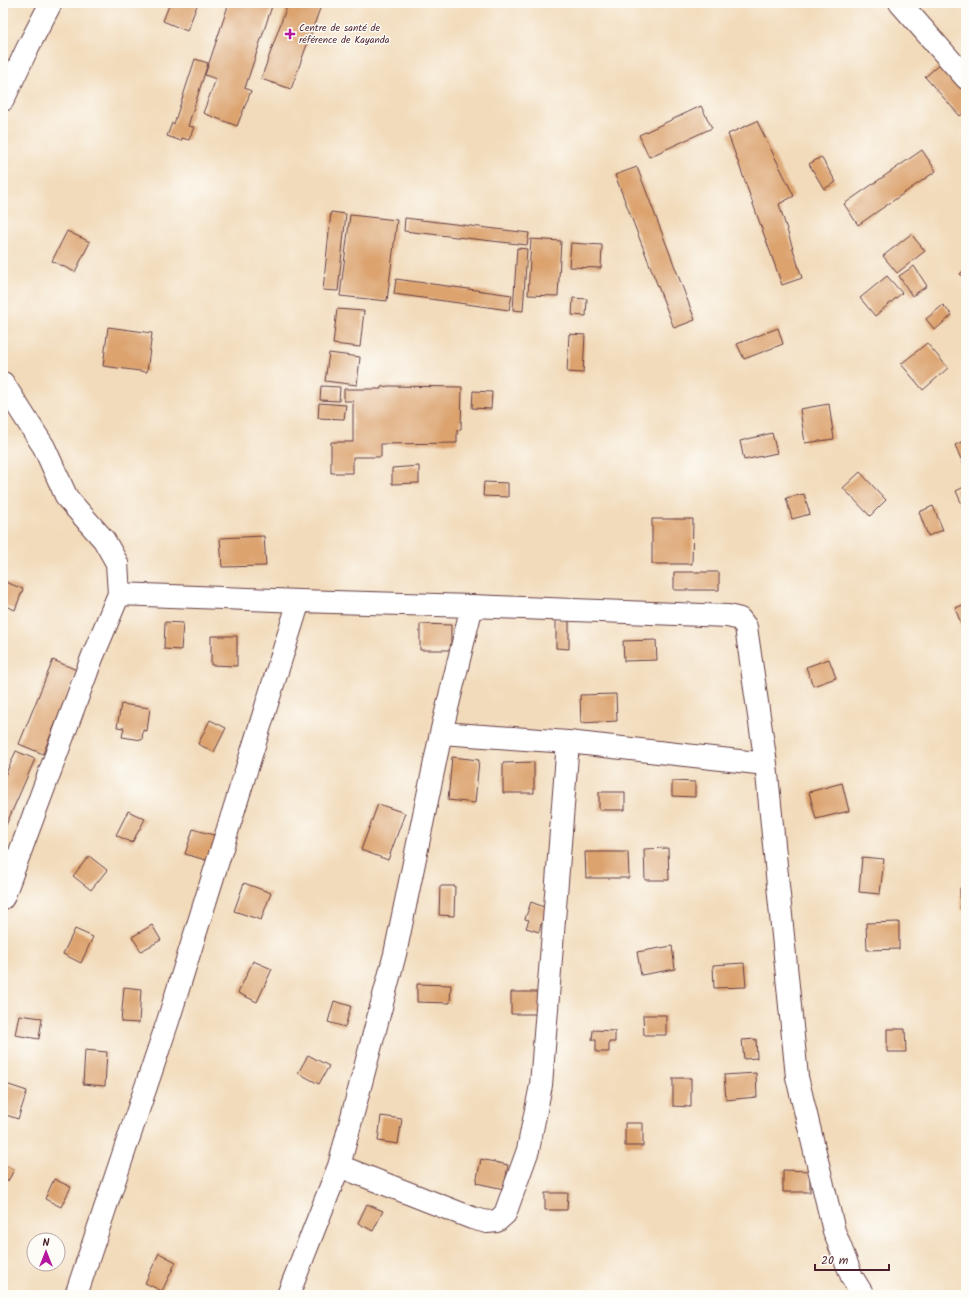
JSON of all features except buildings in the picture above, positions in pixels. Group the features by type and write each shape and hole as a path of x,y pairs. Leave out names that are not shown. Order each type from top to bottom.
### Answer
{"street":[{"path":"3,100 50,3"},
{"path":"900,3 966,78"},
{"path":"3,383 44,447 67,498 104,540 117,563 120,594 92,658 3,898"},
{"path":"120,594 728,616 740,619 746,627 766,764 797,1077 834,1231 852,1277 864,1295"},
{"path":"76,1295 168,1021 299,601"},
{"path":"288,1295 339,1166 394,954 441,733 472,606"},
{"path":"441,733 568,742 766,764"},
{"path":"339,1166 472,1218 487,1222 497,1221 505,1214 528,1150 541,1085 568,742"}],"place":[{"name":"Centre de santé de référence de Kayanda","path":"290,34"}]}
